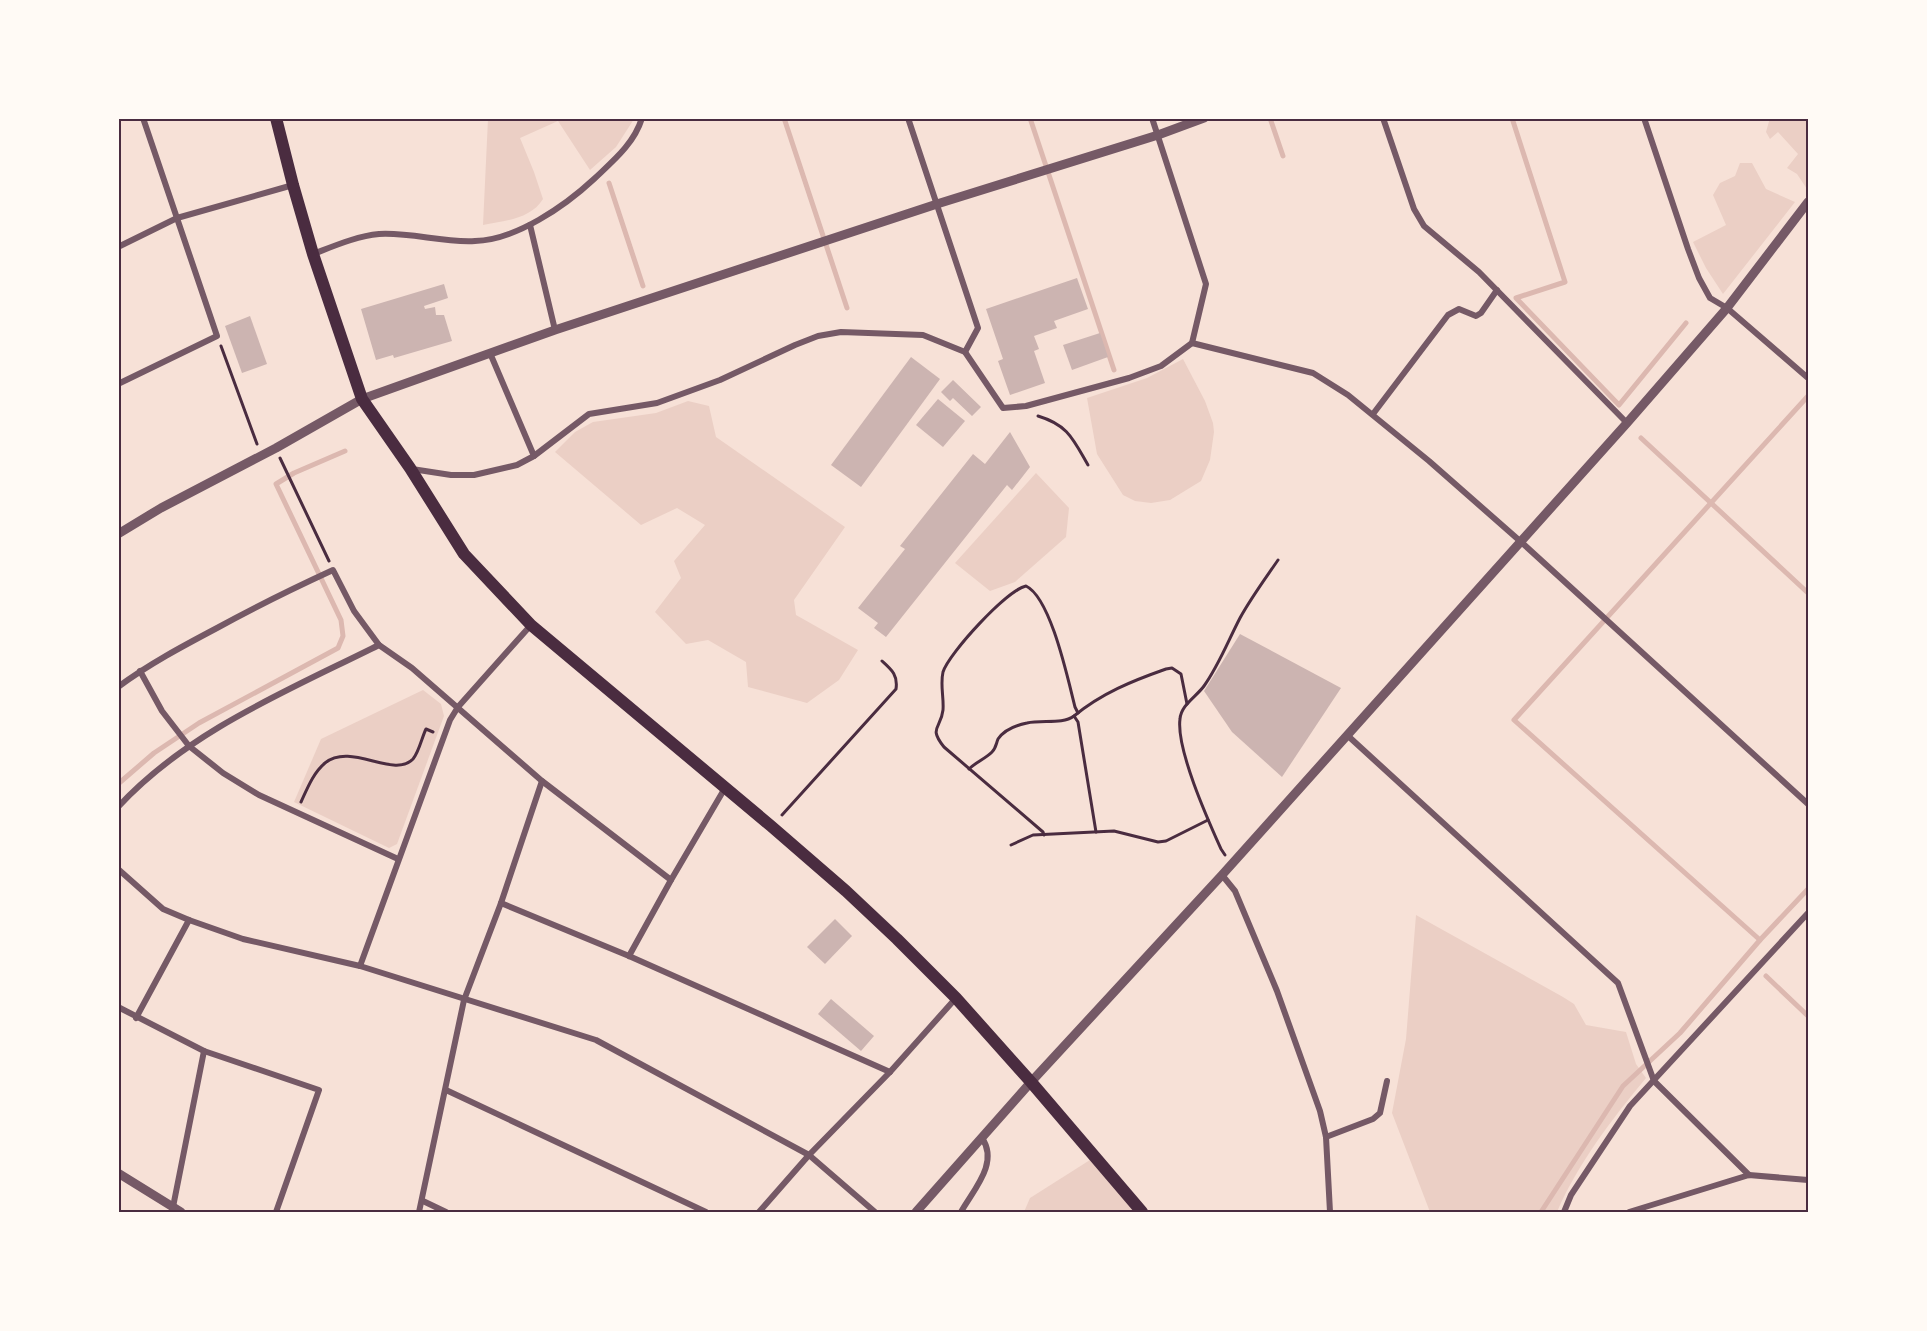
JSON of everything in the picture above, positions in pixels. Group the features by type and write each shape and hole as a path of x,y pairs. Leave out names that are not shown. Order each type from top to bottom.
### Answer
{"main road":[{"path":"276,118 292,185 313,254 362,399 410,468 464,554 531,625 771,826 872,915 956,998 1142,1212"}],"street":[{"path":"118,384 217,336 143,118"},
{"path":"313,254 342,242 378,234 477,241 506,235 530,225 576,195 621,154 635,136 642,118"},
{"path":"908,118 978,328 965,352"},
{"path":"410,468 451,475 474,476 518,465 534,456 589,414 657,403 720,380 818,336 841,332 923,335 965,352 1003,408 1021,407 1129,378 1161,366 1192,343 1206,284 1152,118"},
{"path":"118,534 161,508 276,448 362,399 555,330 937,204 1158,135 1204,118"},
{"path":"1383,118 1414,209 1424,226 1479,272 1627,423"},
{"path":"1644,118 1699,278 1710,298 1727,308 1809,378"},
{"path":"118,247 177,219 292,185"},
{"path":"916,1212 1627,423 1727,308 1809,202"},
{"path":"530,225 555,330"},
{"path":"1373,414 1448,315 1460,309 1476,316 1481,313 1497,290"},
{"path":"1192,343 1313,373 1348,395 1520,541 1809,804"},
{"path":"490,353 534,456"},
{"path":"118,687 140,671 280,594 333,570 354,611 380,645 412,668 542,781 671,880"},
{"path":"360,966 450,720 458,707 531,625"},
{"path":"118,807 130,794 189,746 262,705 380,645"},
{"path":"140,671 162,711 189,746 230,777 259,795 398,859"},
{"path":"1347,735 1618,983 1654,1081 1749,1175"},
{"path":"419,1212 423,1202 464,1000 501,903 542,781"},
{"path":"629,956 725,788"},
{"path":"118,869 162,909 189,920 252,941 360,966 596,1040 809,1155 875,1212"},
{"path":"1222,875 1235,891 1277,991 1320,1110 1326,1137 1330,1212"},
{"path":"501,903 629,956 890,1072"},
{"path":"1564,1212 1571,1195 1630,1106 1809,913"},
{"path":"136,1018 189,920"},
{"path":"759,1212 809,1155 890,1072 956,998"},
{"path":"118,1007 204,1051 319,1090 276,1212"},
{"path":"118,1173 176,1211 204,1051"},
{"path":"1326,1137 1373,1119 1380,1113 1387,1081"},
{"path":"446,1090 706,1212"},
{"path":"961,1212 989,1164 989,1148 982,1138"},
{"path":"1629,1212 1749,1175 1809,1180"},
{"path":"423,1202 446,1212"}],"path":[{"path":"217,336 261,456"},
{"path":"1021,407 1027,412 1049,419 1066,429 1088,465"},
{"path":"276,448 333,570"},
{"path":"1232,863 1221,849 1208,820 1186,758 1180,732 1181,712 1211,676 1250,601 1278,560"},
{"path":"1044,835 944,747 935,732 943,712 944,671 948,661 978,625 1016,590 1026,586 1035,592 1058,639 1078,713"},
{"path":"771,826 800,798 896,690 898,680 896,673 882,661"},
{"path":"969,769 980,759 991,754 999,739 1013,728 1035,721 1066,720 1085,706 1124,684 1172,668 1181,674 1187,705"},
{"path":"1074,716 1078,722 1096,832"},
{"path":"296,812 317,771 337,756 362,757 395,766 413,759 426,729 444,736"},
{"path":"1011,845 1033,835 1096,832 1123,832 1142,840 1167,841 1208,820"}],"shaded area":[{"path":"488,118 634,119 616,147 590,170 558,121 520,138 543,199 538,206 524,215 483,225"},
{"path":"1770,118 1808,119 1807,189 1797,174 1787,168 1798,154 1778,132 1770,139 1766,132"},
{"path":"1740,163 1752,163 1766,189 1795,202 1723,294 1693,242 1726,225 1713,195 1720,183 1735,176"},
{"path":"1183,359 1205,401 1213,423 1210,460 1201,481 1170,500 1151,503 1135,501 1123,495 1097,454 1087,398 1147,378"},
{"path":"688,401 709,406 716,437 845,527 794,600 796,615 858,650 839,680 807,703 748,687 746,662 708,640 686,644 655,612 681,578 674,561 705,525 677,508 641,525 555,452 575,432 593,422 656,413"},
{"path":"1036,473 1069,508 1066,537 1015,582 990,591 955,563"},
{"path":"423,690 441,704 444,716 397,844 389,848 294,802 321,739"},
{"path":"1416,915 1574,1004 1586,1025 1626,1032 1636,1064 1646,1078 1597,1142 1575,1176 1557,1212 1430,1212 1392,1113 1406,1039"},
{"path":"1090,1160 1135,1212 1024,1212 1030,1198"}],"building":[{"path":"1077,278 1088,309 1054,321 1057,328 1034,336 1039,349 1034,351 1045,383 1010,395 998,361 1003,359 986,309"},
{"path":"444,284 448,298 424,306 425,309 435,307 436,315 444,315 452,341 394,358 393,355 376,360 361,309"},
{"path":"250,316 267,364 242,373 225,326"},
{"path":"1100,333 1108,357 1072,370 1063,345"},
{"path":"911,357 940,379 861,487 831,465"},
{"path":"953,380 981,407 972,416 953,398 950,401 941,392"},
{"path":"938,399 965,421 943,447 916,425"},
{"path":"1010,432 1030,467 1012,490 1007,485 886,637 874,628 878,623 858,608 905,549 900,546 973,454 985,464"},
{"path":"1240,634 1341,688 1282,777 1232,732 1204,691"},
{"path":"835,919 852,936 825,964 807,947"},
{"path":"831,999 874,1036 861,1051 818,1014"}],"waterway":[{"path":"784,118 847,308"},
{"path":"1030,118 1114,370"},
{"path":"1270,118 1283,156"},
{"path":"1512,118 1565,282 1516,298 1619,405 1686,323"},
{"path":"609,183 643,286"},
{"path":"1760,940 1514,720 1808,396"},
{"path":"1641,438 1808,593"},
{"path":"118,784 154,753 199,723 338,648 343,636 341,620 276,484 294,473 345,451"},
{"path":"1541,1212 1623,1086 1680,1033 1760,940 1808,889"},
{"path":"1766,976 1808,1016"}]}
